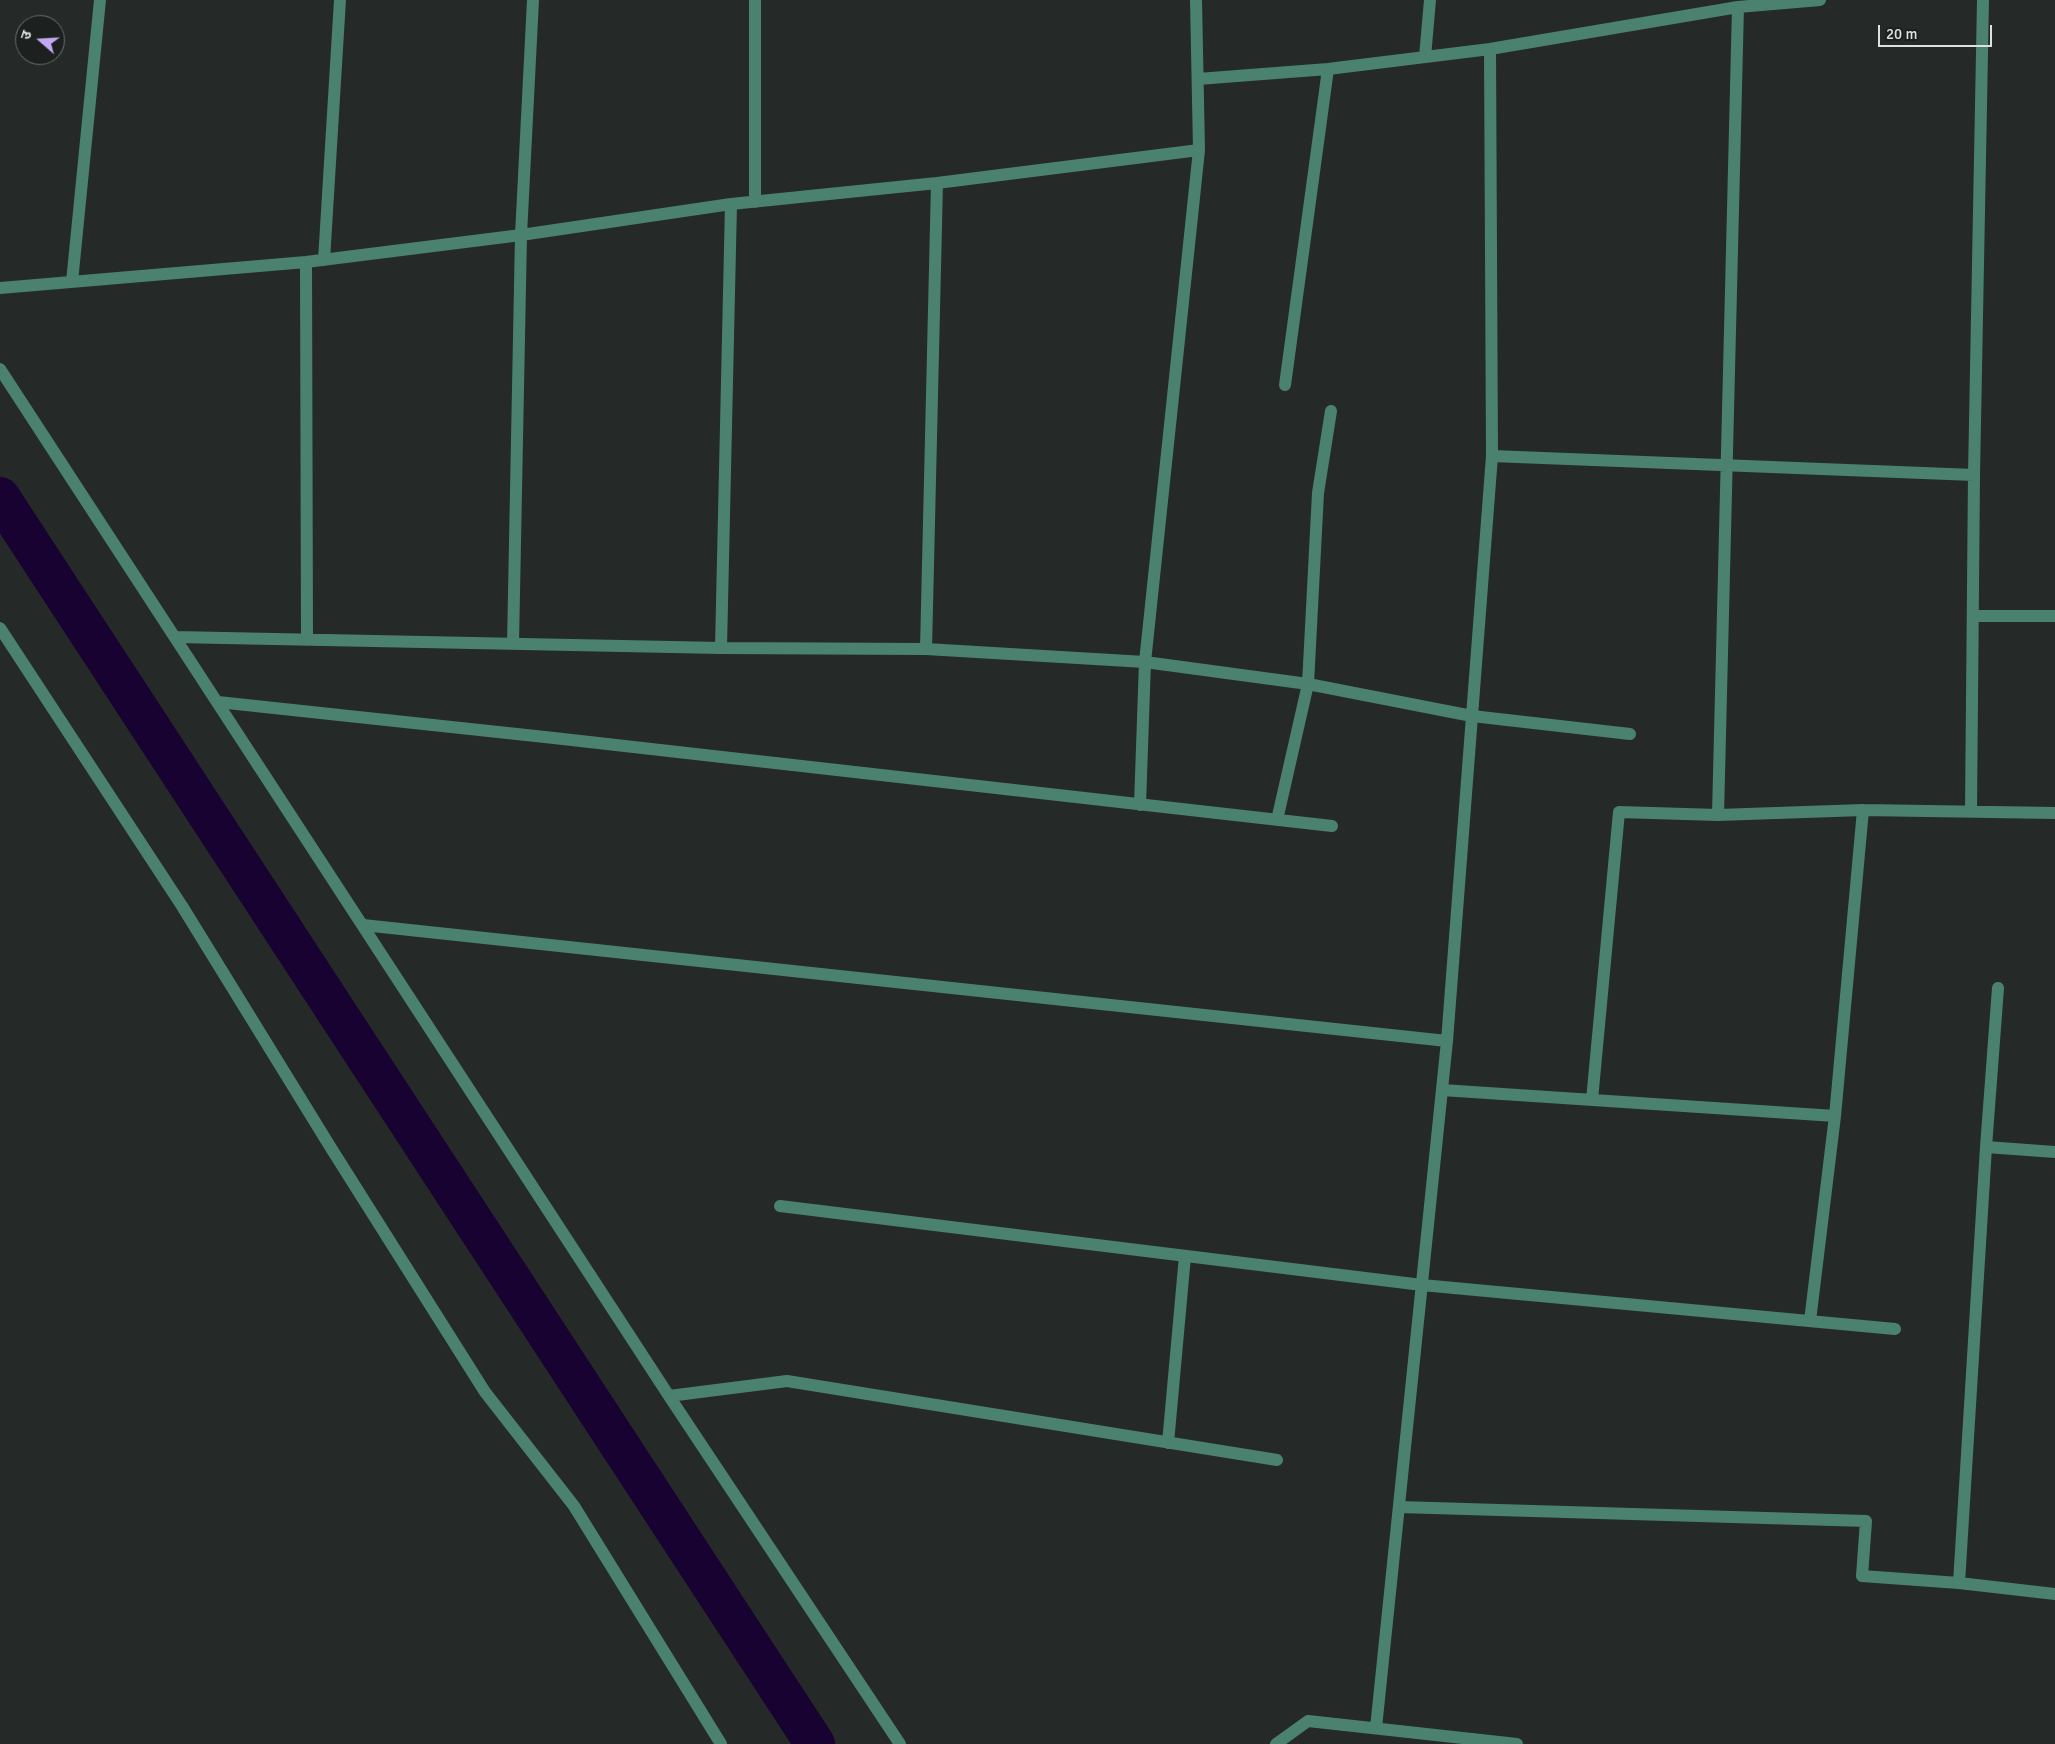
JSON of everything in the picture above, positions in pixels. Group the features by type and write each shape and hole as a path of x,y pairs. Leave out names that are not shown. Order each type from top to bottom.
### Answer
{"street":[{"path":"72,282 100,0"},
{"path":"324,260 340,0"},
{"path":"513,644 521,235 533,0"},
{"path":"755,0 755,202"},
{"path":"1140,805 1145,662 1199,150 1196,0"},
{"path":"1425,57 1430,0"},
{"path":"1198,79 1328,69 1490,49 1738,7 1820,0"},
{"path":"1971,811 1974,475 1983,0"},
{"path":"1718,815 1738,7"},
{"path":"1376,1728 1447,1041 1492,456 1490,49"},
{"path":"1285,385 1328,69"},
{"path":"0,288 324,260 521,235 731,204 937,183 1199,150"},
{"path":"926,649 937,183"},
{"path":"721,648 731,204"},
{"path":"306,262 307,640"},
{"path":"0,369 669,1396 900,1744"},
{"path":"1277,820 1308,684 1318,492 1331,411"},
{"path":"1492,456 1974,475"},
{"path":"1973,616 2055,616"},
{"path":"0,628 182,906 326,1140 485,1392 574,1506 722,1744"},
{"path":"175,638 721,648 926,649 1145,662 1308,684 1472,716 1630,734"},
{"path":"218,702 1332,826"},
{"path":"1810,1321 1836,1116 1863,810"},
{"path":"1592,1100 1619,812 1718,815 1863,810 2055,813"},
{"path":"363,925 1447,1041"},
{"path":"1959,1583 1986,1147 1998,988"},
{"path":"1442,1090 1836,1116"},
{"path":"1986,1147 2055,1152"},
{"path":"780,1206 1422,1285 1895,1329"},
{"path":"1168,1443 1185,1256"},
{"path":"669,1396 788,1381 1277,1460"},
{"path":"1399,1507 1866,1521 1862,1576 1959,1583 2055,1594"},
{"path":"1276,1744 1308,1721 1517,1744"}],"waterway":[{"path":"0,497 815,1744"}]}
